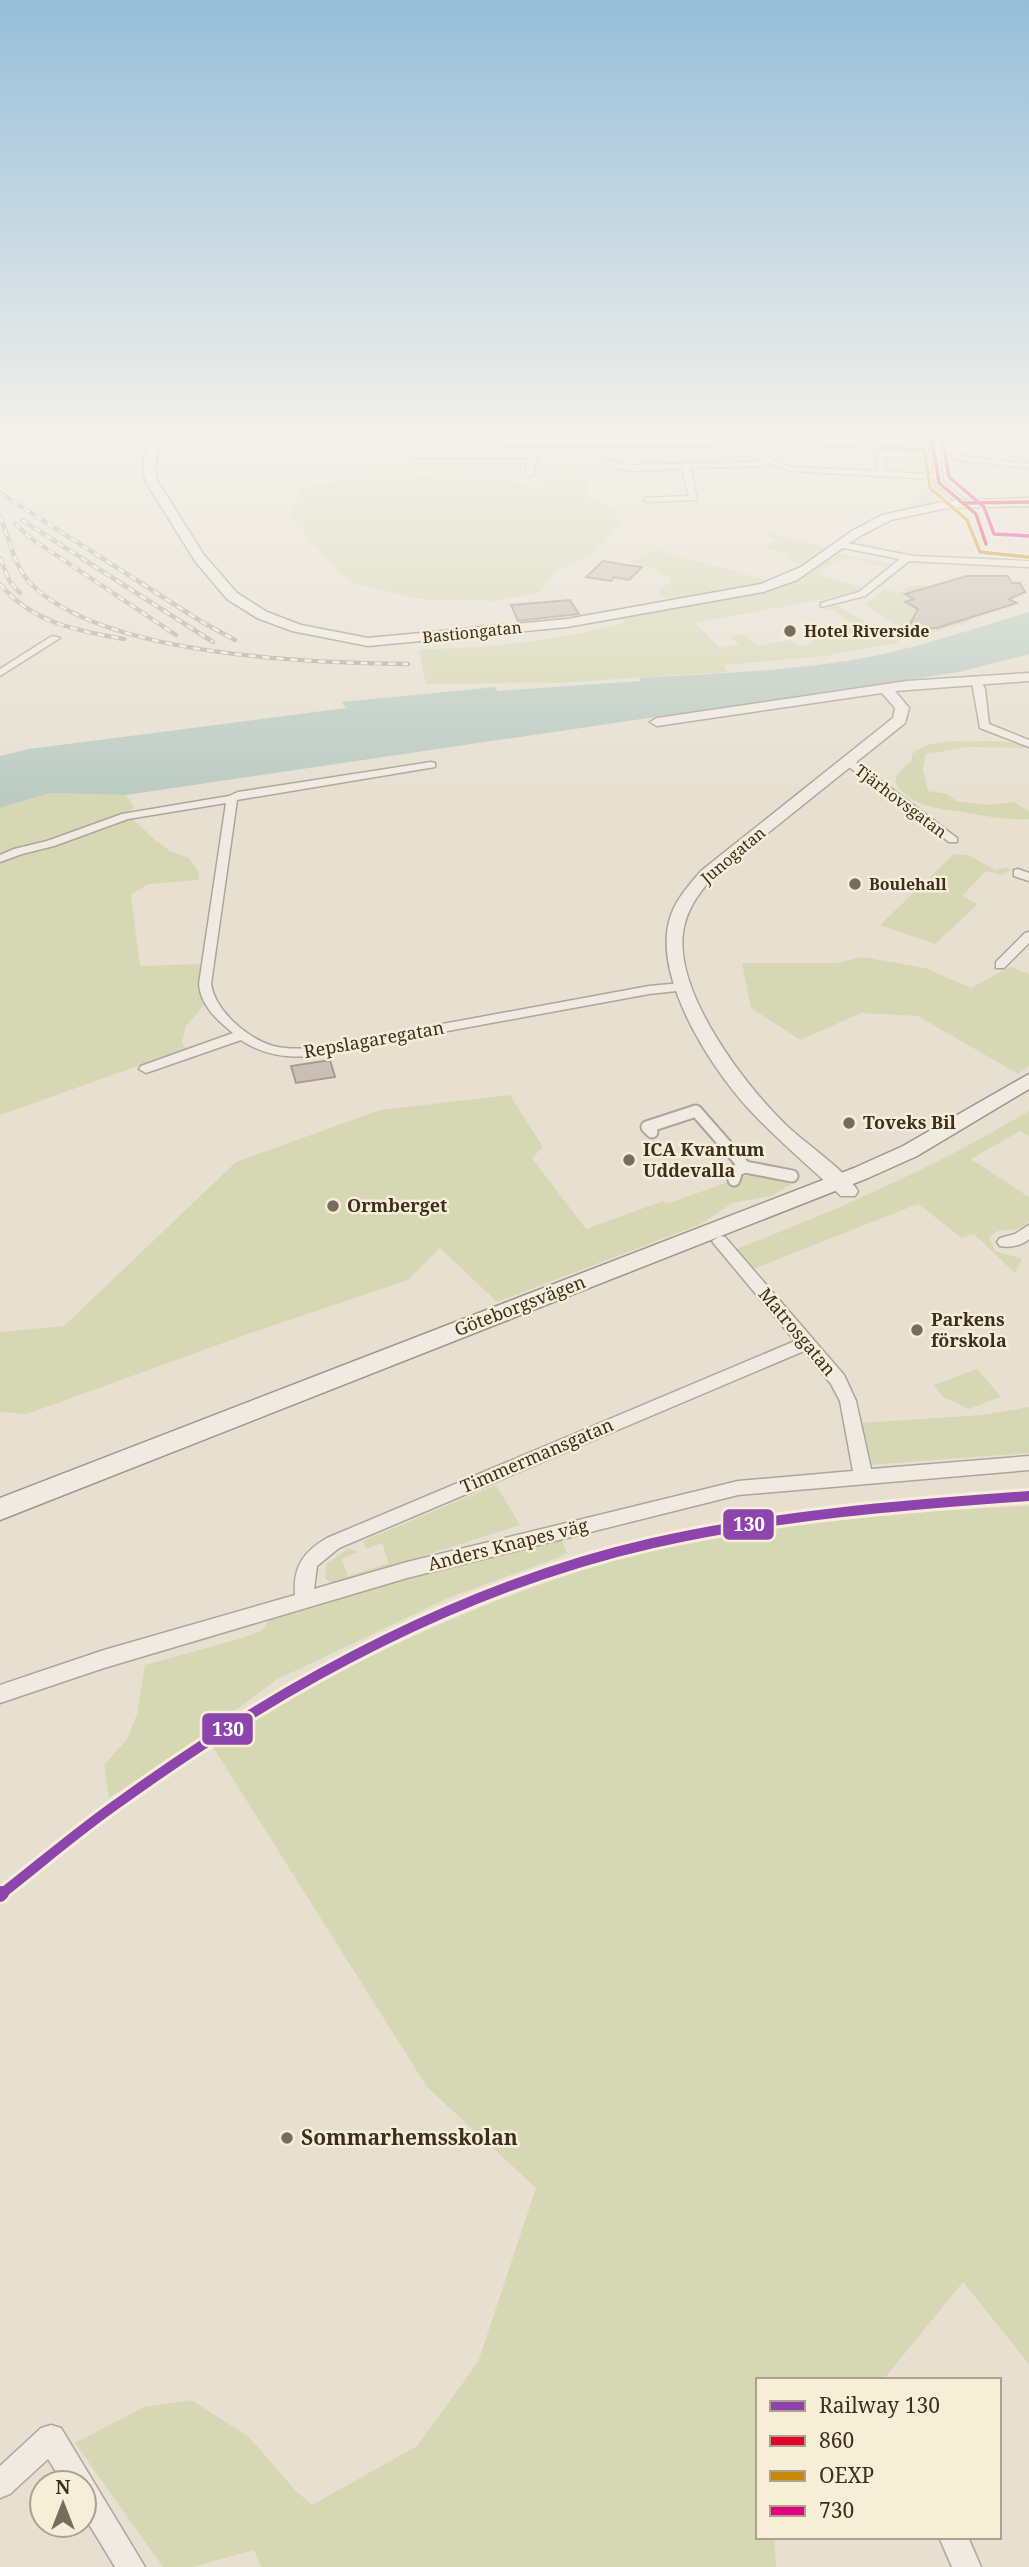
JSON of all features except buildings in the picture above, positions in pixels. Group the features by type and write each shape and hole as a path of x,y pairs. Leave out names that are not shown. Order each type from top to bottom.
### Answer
{"main road":[{"name":"Bastiongatan","path":"200,556 228,591 256,611 292,626 355,641 388,641 566,623 763,589 794,578 826,556"},
{"name":"Göteborgsvägen","path":"0,1525 720,1241 843,1187 1029,1080"},
{"name":"Göteborgsvägen","path":"0,1509 930,1154 1029,1097"}],"street":[{"path":"895,556 1029,564"},
{"path":"824,605 862,594 906,558"},
{"path":"0,673 55,638"},
{"path":"657,722 885,688 975,678 1029,677"},
{"path":"975,678 980,692 983,723 992,732 1029,744"},
{"name":"Junogatan","path":"843,1187 744,1093 731,1075 681,987 676,951 677,923 690,893 707,874 900,720 902,708 885,688"},
{"name":"Tjärhovsgatan","path":"849,761 953,840"},
{"path":"0,859 126,816 232,799 238,795 431,765"},
{"name":"Repslagaregatan","path":"232,799 205,984 212,1005 241,1035 257,1046 271,1050 312,1052 649,990 681,987"},
{"path":"1000,965 1029,936"},
{"path":"146,1069 241,1035"},
{"path":"652,1132 647,1127 696,1111 745,1167"},
{"path":"734,1180 737,1170 745,1167 792,1176"},
{"path":"1005,1242 1020,1239 1029,1230"},
{"name":"Matrosgatan","path":"720,1241 838,1380 848,1402 863,1475"},
{"name":"Timmermansgatan","path":"305,1599 302,1578 304,1569 314,1556 333,1543 807,1343"},
{"name":"Anders Knapes väg","path":"0,1694 104,1659 305,1599 420,1567 726,1490 863,1475 1029,1463"},
{"path":"0,2484 51,2438 70,2469"},
{"path":"98,2514 131,2567"},
{"path":"954,2539 967,2567"}],"green space":[{"path":"324,556 588,556 554,573 540,593 493,601 420,599 357,585 339,573"},
{"path":"644,556 678,556 766,580 768,583 668,601 657,591 670,582 670,578 631,562"},
{"path":"789,556 815,556 802,564 785,559"},
{"path":"834,556 894,564 886,567 844,559 832,563 819,573 863,587 856,593 695,623 720,648 739,645 731,636 743,634 757,646 790,640 801,646 814,642 808,637 857,627 831,609 824,609 836,605 900,642 825,656 724,665 728,672 556,683 426,684 419,652 421,649 494,646 567,636 615,625 637,613 783,587 808,575"},
{"path":"907,587 931,587 906,594 914,599 906,602 923,612 909,627 928,631 927,628 932,628 935,620 946,626 961,621 961,617 970,622 918,637 865,605 884,589 899,593"},
{"path":"956,741 1002,741 1026,748 967,747 926,754 923,770 928,791 947,794 956,801 988,805 1013,802 1029,811 1029,819 998,818 927,806 902,791 895,782 898,773 912,760 912,754 927,745"},
{"path":"51,793 126,795 134,808 126,813 170,851 189,858 198,871 199,880 148,884 131,895 140,966 201,964 198,988 204,1005 186,1026 182,1043 186,1049 0,1115 0,808"},
{"path":"954,854 968,855 995,870 1006,867 1010,870 1002,875 986,871 962,896 978,904 935,944 880,925"},
{"path":"862,957 925,968 971,988 1010,967 1029,974 1029,1066 1018,1074 918,1016 861,1013 800,1040 751,1008 742,963 836,963"},
{"path":"510,1095 543,1147 532,1158 586,1229 663,1201 666,1204 751,1174 791,1181 790,1185 771,1196 732,1203 701,1224 497,1302 440,1248 408,1280 245,1335 27,1414 0,1412 0,1332 64,1326 236,1162 380,1110"},
{"path":"1029,1111 1029,1136 1020,1131 971,1159 1029,1197 1029,1221 1017,1229 995,1232 989,1238 995,1251 1022,1259 1015,1273 974,1234 962,1238 918,1204 753,1269 736,1249 886,1186 958,1151"},
{"path":"977,1369 1001,1397 969,1409 943,1397 934,1385"},
{"path":"1029,1407 1029,1453 869,1465 860,1423 983,1415"},
{"path":"496,1485 520,1525 338,1583 328,1581 325,1577 327,1563 349,1548 358,1552 342,1559 348,1576 389,1563 382,1543 366,1549 363,1541"},
{"path":"1029,1506 1029,2364 963,2282 885,2378 756,2378 756,2539 774,2539 776,2567 261,2567 254,2550 193,2567 163,2567 98,2475 98,2469 93,2469 75,2443 144,2407 191,2400 248,2436 296,2491 312,2505 417,2446 478,2362 536,2188 427,2087 211,1744 338,1673 470,1612 607,1563 677,1543 757,1527 897,1514"},
{"path":"561,1539 567,1553 557,1558 448,1598 276,1680 182,1750 109,1798 104,1765 127,1739 137,1714 145,1665 261,1631 272,1616 432,1569"}],"shaded area":[{"path":"1029,612 1029,654 960,672 126,795 51,793 0,808 0,756 29,749 346,708 342,702 496,687 497,691 820,665 898,651"}],"railway":[{"path":"14,556 30,583 63,607 106,626 155,640 264,657 408,664"},
{"path":"57,556 176,635"},
{"path":"78,556 213,642"},
{"path":"98,556 235,640"},
{"path":"0,558 10,582 20,593"},
{"path":"0,584 12,597 40,616 72,628 124,639"}],"rail line":[{"name":"130","path":"0,1895 117,1803 243,1719 356,1654 475,1599 598,1557 704,1532 866,1509 1029,1496"}],"transit line":[{"name":"OEXP","path":"1016,556 1028,557"}],"place":[{"name":"Hotel Riverside","path":"790,631"},
{"name":"Boulehall","path":"855,884"},
{"name":"Toveks Bil","path":"849,1123"},
{"name":"ICA Kvantum Uddevalla","path":"629,1160"},
{"name":"Ormberget","path":"333,1206"},
{"name":"Parkens förskola","path":"917,1330"},
{"name":"Sommarhemsskolan","path":"287,2138"}]}
